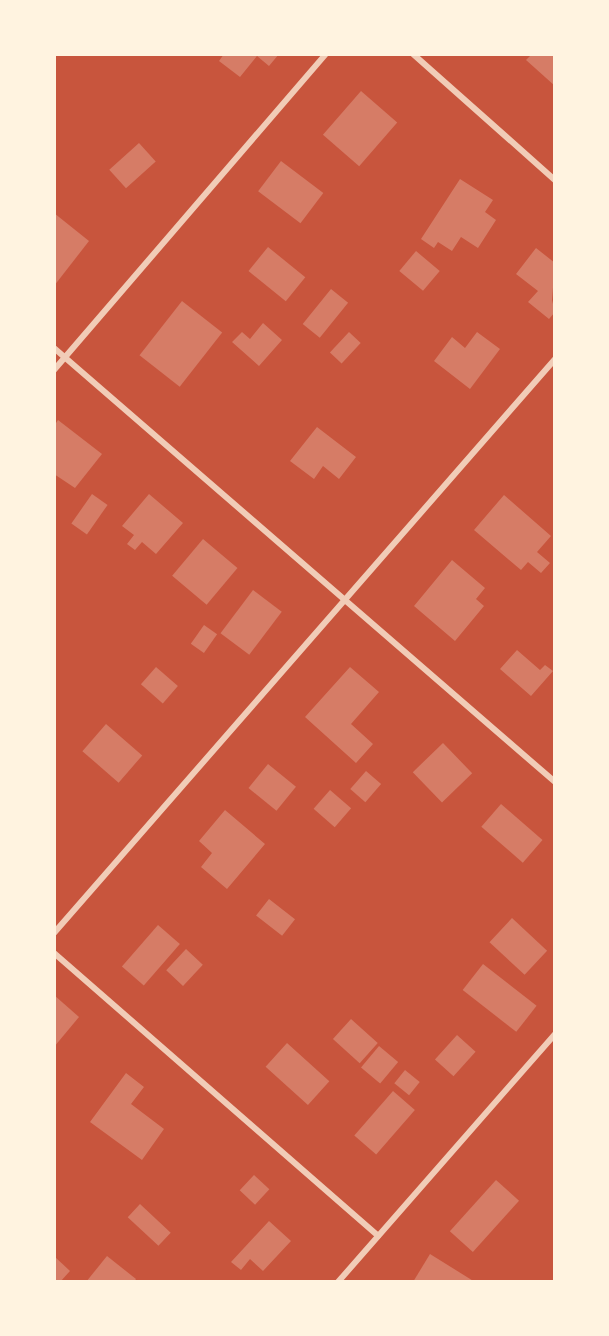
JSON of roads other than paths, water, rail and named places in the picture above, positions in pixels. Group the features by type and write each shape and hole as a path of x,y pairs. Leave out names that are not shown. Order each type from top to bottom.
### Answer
{"street":[{"path":"54,370 326,54"},
{"path":"413,54 555,180"},
{"path":"54,348 555,782"},
{"path":"54,933 555,359"},
{"path":"54,953 378,1236"},
{"path":"338,1282 555,1034"}]}
